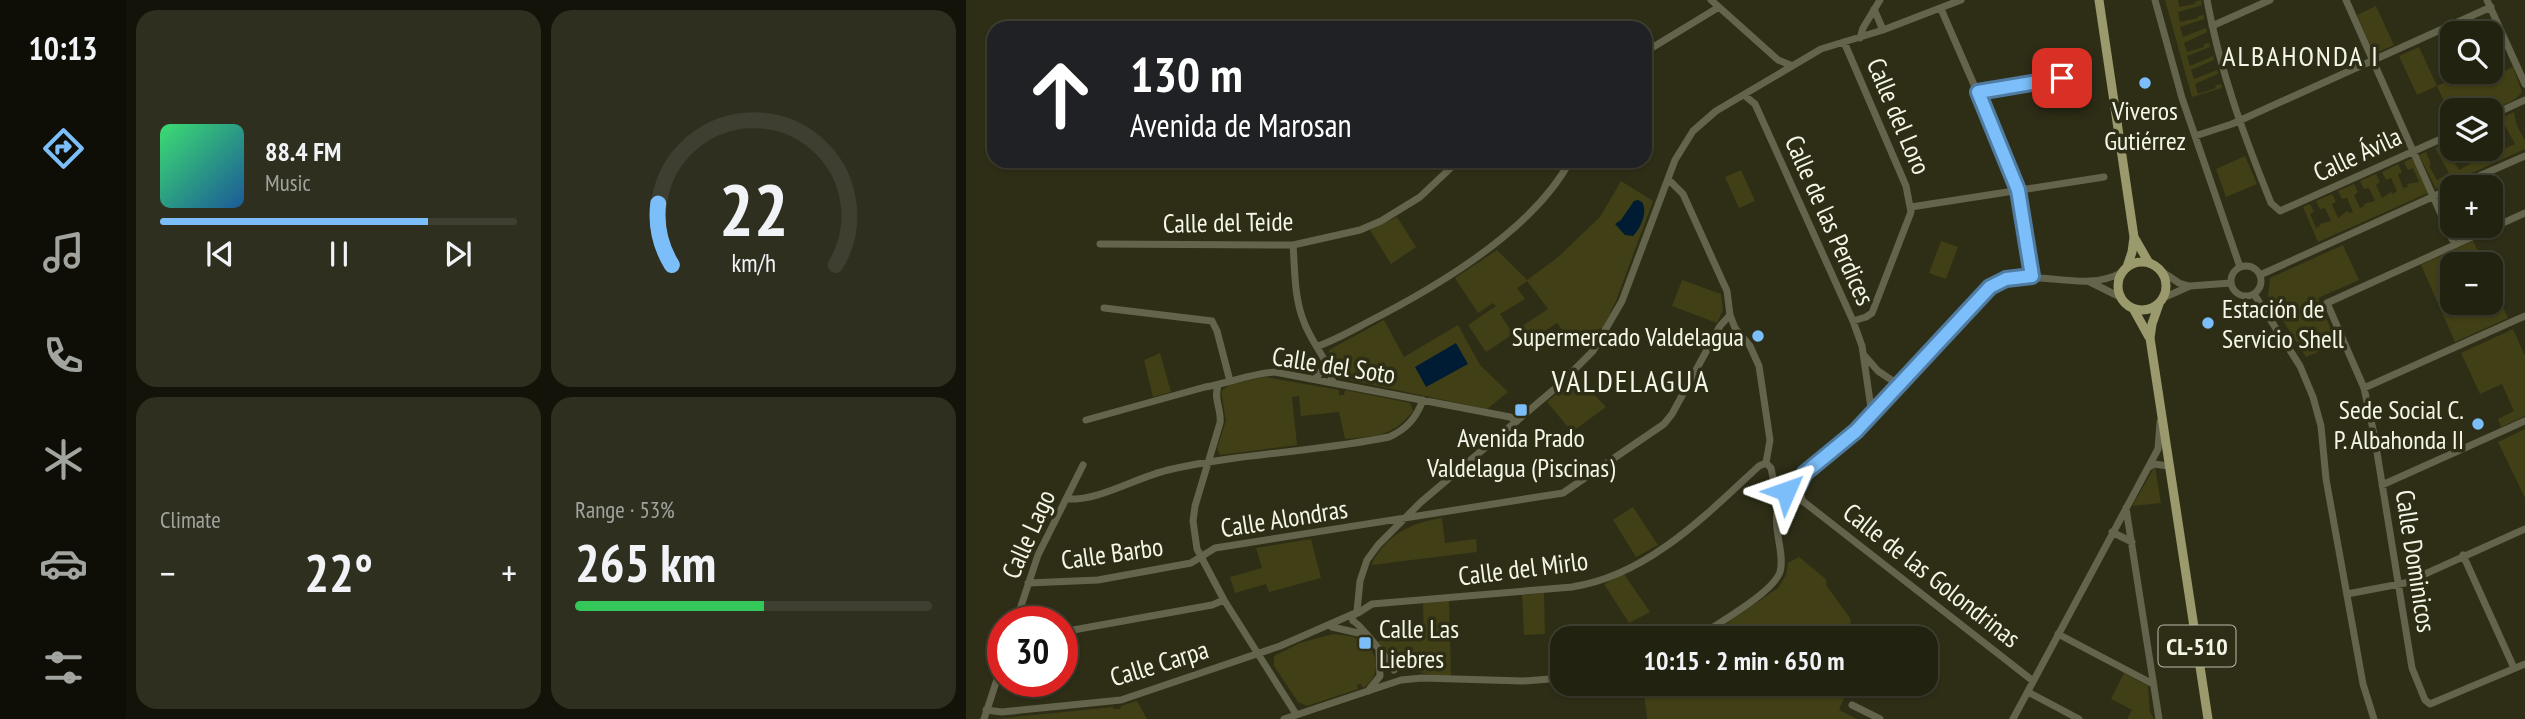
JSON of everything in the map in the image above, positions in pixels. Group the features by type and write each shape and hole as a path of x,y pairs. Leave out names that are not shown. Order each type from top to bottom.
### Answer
{"main road":[{"path":"2099,0 2134,237 2133,252 2117,288 2120,298"},
{"path":"2134,237 2149,263 2161,271"},
{"path":"2124,270 2134,263 2149,263"},
{"name":"CL-510","path":"2161,271 2166,281 2150,338 2208,719"},
{"name":"CL-510","path":"2120,298 2134,310 2150,338"},
{"path":"2134,310 2152,309 2161,301"}],"street":[{"path":"1711,0 1778,60 1793,66"},
{"path":"1860,38 1880,0"},
{"path":"1328,628 1357,623 1363,618 1356,613 1360,581 1367,560 1402,519 1578,368 1601,340 1622,301 1679,152 1693,131 1716,111 1821,49 1883,30 1961,0"},
{"path":"2155,0 2195,136 2240,267"},
{"path":"2207,0 2238,121"},
{"path":"2212,26 2270,0"},
{"path":"2346,0 2452,239"},
{"path":"2195,136 2238,121 2373,61 2489,4 2525,84"},
{"path":"1652,48 1719,7"},
{"path":"1874,9 1883,30"},
{"path":"1941,9 2018,190 2032,276"},
{"name":"Calle del Loro","path":"1844,42 1906,186 1911,207"},
{"path":"1776,75 1778,60"},
{"path":"1978,92 2088,74"},
{"path":"1755,104 1760,85"},
{"name":"Calle de las Perdices","path":"1744,95 1755,104 1853,321 1864,355 1872,415"},
{"path":"2503,110 2525,100"},
{"name":"Calle Ávila","path":"2238,121 2270,202 2280,211 2440,139"},
{"path":"2482,175 2525,156"},
{"name":"Calle del Teide","path":"1100,243 1293,245 1360,230 1381,221 1420,197 1451,168"},
{"path":"1318,346 1412,298 1488,250 1552,189 1566,168"},
{"path":"1853,321 1872,313 1906,227 1911,207 2104,177"},
{"path":"1668,179 1678,186 1688,204 1727,291 1730,315 1735,328 1746,341 1762,377 1770,440 1766,463"},
{"path":"2260,275 2440,193"},
{"name":"Calle Dominicos","path":"2514,668 2430,704 2425,700 2412,668 2364,388 2327,303 2525,212"},
{"path":"1293,245 1299,306 1304,322 1325,359 1331,382"},
{"path":"2240,267 2252,267 2260,275 2261,283 2254,294 2247,296 2238,293 2231,283 2233,274 2240,267"},
{"path":"1714,626 1774,584 1782,559 1776,510 1781,501 1793,491 1799,476 1856,431 1990,287 2006,279 2032,276 2102,281 2124,270"},
{"path":"2161,271 2179,283 2190,286 2231,283"},
{"path":"2089,282 2120,298"},
{"path":"2161,301 2190,286"},
{"path":"2254,294 2300,366 2313,397 2321,426 2326,479 2363,684 2374,719"},
{"path":"1104,308 1212,321 1230,381"},
{"name":"Calle Alondras","path":"1201,557 1215,548 1566,492 1664,424 1730,315"},
{"path":"2364,388 2525,316"},
{"path":"1713,340 1746,341"},
{"name":"Calle de las Perdices","path":"1864,355 1876,369 1899,385"},
{"path":"1325,359 1324,368 1331,382"},
{"path":"1315,379 1324,368"},
{"path":"1865,374 1876,369"},
{"name":"Calle del Soto","path":"1086,419 1205,387 1218,387 1230,381 1275,372 1510,416 1517,421"},
{"path":"1218,387 1216,392 1222,415 1195,506 1194,535 1201,557 1224,600 1296,714"},
{"path":"1066,499 1089,497 1144,477 1208,462 1390,437 1411,423 1423,400"},
{"path":"1497,414 1509,428"},
{"path":"2013,719 2158,449 2161,414"},
{"path":"2382,485 2525,421"},
{"name":"Calle de las Golondrinas","path":"1766,463 1771,468 1775,488 1793,491 2033,681"},
{"name":"Calle del Mirlo","path":"1328,628 1372,604 1572,587 1599,582 1679,538 1759,466 1766,463"},
{"path":"2148,468 2154,464 2168,466"},
{"name":"Calle Lago","path":"1021,606 1038,555 1083,465"},
{"path":"1421,502 1426,515"},
{"path":"2126,507 2159,719"},
{"name":"Calle Alondras","path":"1376,524 1384,538"},
{"path":"2347,594 2398,586 2525,529"},
{"path":"2112,532 2132,542"},
{"path":"2463,555 2514,668 2525,664"},
{"name":"Calle Barbo","path":"1028,583 1098,580 1191,563 1201,557"},
{"path":"1358,594 1372,604"},
{"path":"1078,629 1212,605 1224,600"},
{"path":"1357,623 1391,663 1396,677 1390,683"},
{"path":"1328,628 1367,635"},
{"name":"Calle Carpa","path":"986,710 1002,712 1121,700 1328,628"},
{"path":"2058,635 2153,684"},
{"path":"1379,652 1382,682 1390,683"},
{"path":"1367,691 1384,669 1394,670"},
{"path":"1283,719 1390,683 1422,678 1523,681 1550,679"},
{"path":"2028,692 2079,719"},
{"path":"984,719 991,697"},
{"path":"1852,705 1880,719"}],"shaded area":[{"path":"2165,0 2178,0 2179,7 2201,0 2202,5 2178,12 2180,22 2204,15 2204,19 2180,27 2183,37 2206,28 2207,32 2184,43 2187,52 2209,43 2210,47 2187,56 2190,66 2213,56 2214,60 2191,70 2194,79 2217,70 2218,74 2195,84 2198,94 2216,88 2215,85 2221,84 2222,88 2192,97"},
{"path":"2376,6 2394,45 2374,54 2357,15"},
{"path":"2419,47 2437,86 2417,95 2399,56"},
{"path":"2513,67 2522,92 2516,99 2503,105 2503,98 2442,98 2437,86 2441,84 2503,84 2503,72"},
{"path":"2514,112 2517,126 2525,140 2525,149 2503,159 2503,150 2515,144 2503,117"},
{"path":"2426,152 2431,164 2429,166 2437,180 2440,178 2440,187 2436,189 2419,155"},
{"path":"2245,156 2257,184 2226,197 2216,169"},
{"path":"2412,158 2428,193 2318,242 2303,207 2310,204 2314,212 2310,214 2316,228 2331,221 2325,208 2320,209 2316,201 2332,194 2336,202 2332,204 2338,218 2347,211 2353,212 2347,198 2342,199 2338,191 2354,184 2358,192 2354,195 2360,208 2375,201 2369,188 2364,189 2360,181 2376,174 2380,182 2376,185 2382,198 2391,192 2393,194 2397,191 2391,178 2386,180 2382,172 2398,164 2402,172 2398,174 2403,188 2408,187 2407,184 2419,182 2413,168 2408,170 2404,162"},
{"path":"2442,161 2454,161 2459,170 2470,161 2498,161 2467,175 2446,175 2449,173"},
{"path":"1741,170 1755,201 1739,208 1725,177"},
{"path":"1621,181 1653,201 1616,301 1603,328 1582,333 1572,342 1557,323 1525,344 1516,330 1548,309 1527,281 1517,288 1525,299 1500,314 1513,334 1486,352 1468,325 1496,306 1493,303 1478,313 1455,278 1497,250 1527,280 1557,258 1600,217"},
{"path":"1397,217 1416,247 1391,264 1370,230"},
{"path":"1941,241 1958,247 1946,279 1929,273"},
{"path":"2473,241 2478,252 2449,252"},
{"path":"2343,245 2359,280 2318,298 2337,344 2306,357 2268,297 2270,278"},
{"path":"2440,256 2440,308 2421,265"},
{"path":"1682,280 1721,294 1723,310 1717,323 1672,306"},
{"path":"2503,307 2508,318 2455,342 2443,315 2503,315"},
{"path":"1384,320 1404,357 1458,325 1480,365 1508,392 1487,409 1344,379 1329,356 1329,350"},
{"path":"2513,329 2525,356 2525,416 2501,427 2498,419 2514,411 2502,384 2480,394 2461,353"},
{"path":"1160,353 1171,392 1153,397 1144,360"},
{"path":"1577,376 1606,407 1572,432 1547,402"},
{"path":"1265,377 1339,390 1339,395 1344,395 1345,390 1410,403 1413,411 1398,426 1383,434 1345,439 1339,412 1301,416 1299,396 1292,397 1297,445 1220,455 1217,448 1226,421 1221,391 1229,385"},
{"path":"2525,429 2525,498 2498,442"},
{"path":"2154,468 2161,503 2132,506"},
{"path":"1633,507 1658,545 1636,557 1613,520"},
{"path":"1442,518 1445,543 1476,539 1477,552 1371,565 1384,546 1400,532 1420,523"},
{"path":"1311,539 1321,578 1269,592 1266,584 1235,593 1230,577 1262,568 1256,548"},
{"path":"1799,557 1827,580 1826,585 1850,618 1851,626 1723,626 1778,588 1786,575 1788,563"},
{"path":"1624,574 1650,612 1629,623 1604,584"},
{"path":"1544,593 1545,634 1524,635 1522,595"},
{"path":"1449,600 1451,676 1409,669 1385,651 1377,641 1424,639 1423,603"},
{"path":"1333,634 1356,638 1369,647 1376,661 1374,676 1363,688 1361,684 1357,685 1358,689 1307,706 1298,702 1274,666 1274,656 1300,643"},
{"path":"2124,673 2148,686 2150,712 2154,719 2127,719 2132,710 2111,699"},
{"path":"1644,696 1845,696 1839,710 1857,719 1647,719"},
{"path":"1137,701 1147,719 995,719 1113,707 1120,709 1121,706"}],"water":[{"path":"1638,200 1644,206 1643,220 1633,236 1625,235 1615,224 1634,201"},
{"path":"1456,343 1468,364 1426,387 1415,367"}],"place":[{"name":"Viveros Gutiérrez","path":"2145,83"},
{"name":"Estación de Servicio Shell","path":"2208,323"},
{"name":"Supermercado Valdelagua","path":"1758,336"},
{"name":"Avenida Prado Valdelagua (Piscinas)","path":"1521,410"},
{"name":"Sede Social C. P. Albahonda II","path":"2478,424"},
{"name":"Calle Las Liebres","path":"1365,643"}],"district":[{"name":"ALBAHONDA I","path":"2301,55"},
{"name":"VALDELAGUA","path":"1631,380"}],"route":[{"path":"1786,491 1790,484 1798,487 1805,473 1856,431 1990,287 2006,279 2032,276 2018,190 1978,92 2062,78"}]}
